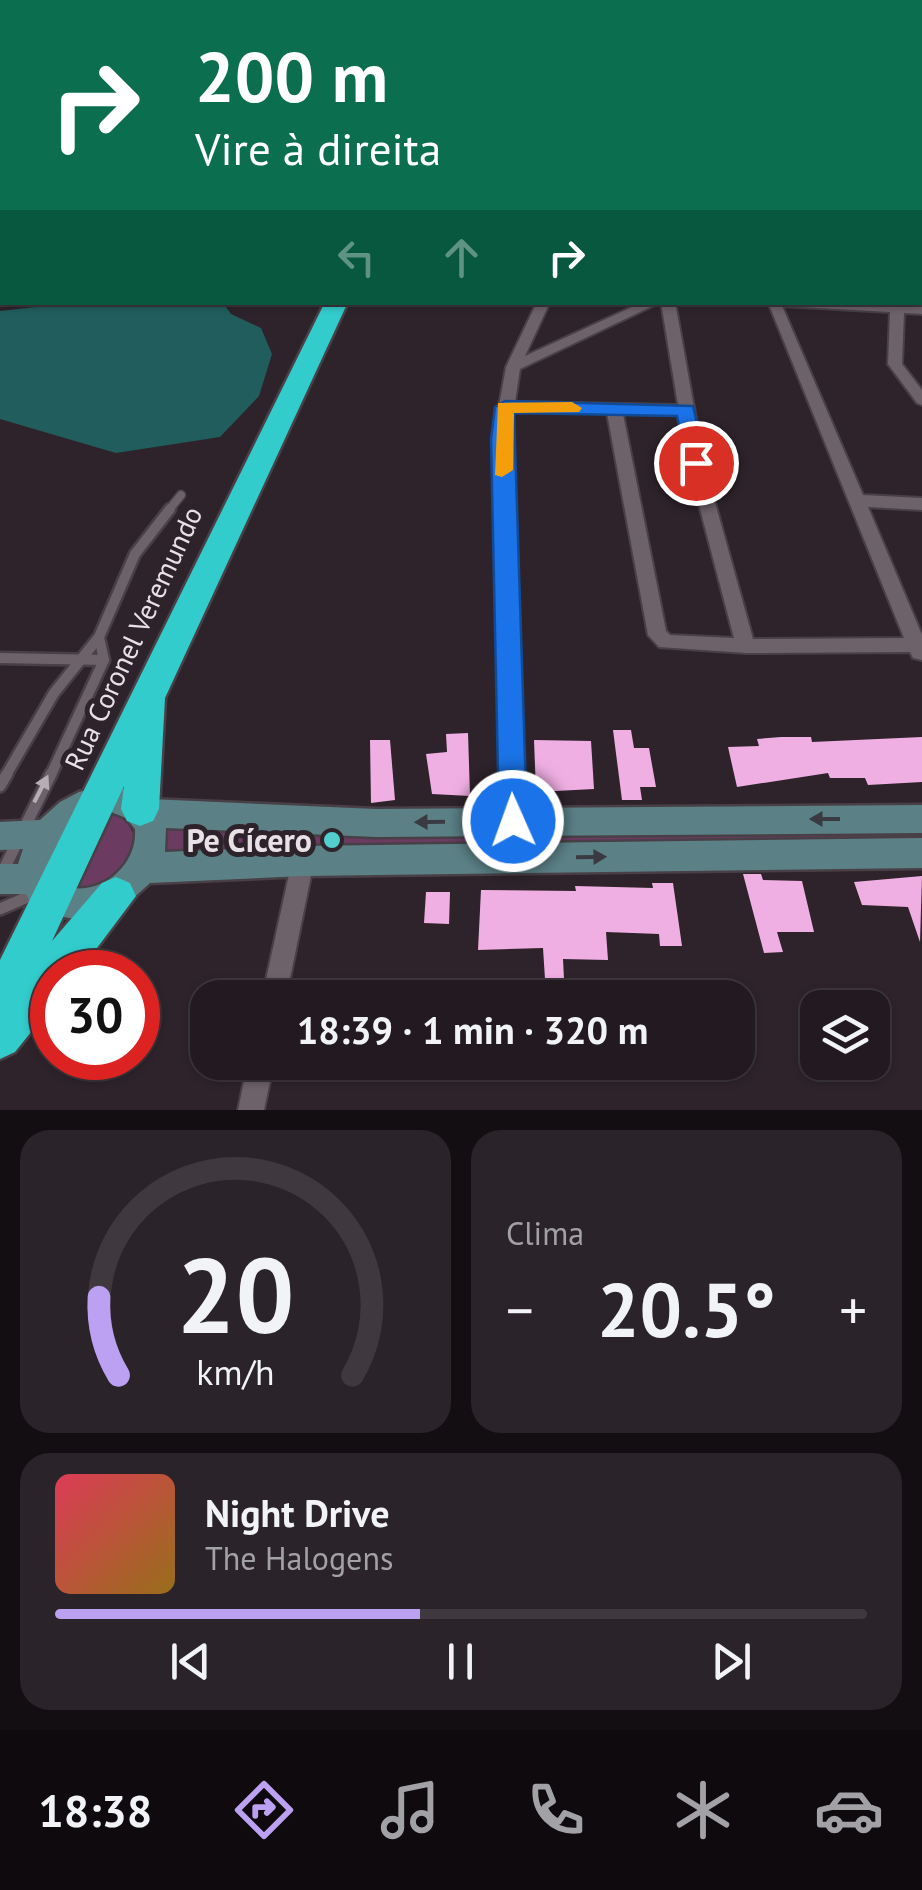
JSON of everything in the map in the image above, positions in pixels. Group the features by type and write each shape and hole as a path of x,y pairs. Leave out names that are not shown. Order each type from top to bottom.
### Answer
{"highway":[{"name":"Rua Coronel Veremundo","path":"0,1006 25,886 102,798 151,687 336,305"},
{"path":"142,811 151,687"},
{"path":"72,950 130,882"},
{"path":"0,1038 30,1001"}],"main road":[{"path":"922,819 376,822 142,811 123,800 102,798 67,809 20,835 30,865 25,886 82,906 130,882 303,861 922,853"},
{"path":"130,882 152,838 142,811"},
{"path":"643,820 648,856"}],"street":[{"path":"212,0 261,0"},
{"path":"513,821 502,439 514,366 543,305"},
{"path":"514,366 648,305"},
{"path":"668,305 686,410 746,646"},
{"path":"614,408 657,635 682,645 920,649 778,305"},
{"path":"837,305 922,310"},
{"path":"897,308 894,364 922,400"},
{"path":"505,407 686,410"},
{"path":"861,501 922,504"},
{"path":"278,980 303,861"},
{"path":"251,1110 257,1080"}],"lane":[{"path":"0,786 54,694 99,637 136,554 181,494"},
{"path":"20,835 104,660 99,637"},
{"path":"0,658 104,660"},
{"path":"0,910 25,886"}],"shaded area":[{"path":"104,814 128,824 138,850 116,885 66,892"},
{"path":"160,824 922,825 922,848 153,859"}],"water":[{"path":"53,305 224,305 231,314 261,328 272,354 259,396 220,437 116,453 0,419 0,311"}],"building":[{"path":"613,730 631,730 634,748 649,748 656,787 640,787 642,800 622,800"},
{"path":"468,733 470,796 432,794 426,754 447,752 446,734"},
{"path":"811,737 812,742 922,737 922,782 868,785 865,778 830,778 828,773 737,787 728,747 759,746 757,739"},
{"path":"370,740 390,740 395,800 371,803"},
{"path":"534,740 591,741 594,789 536,792"},
{"path":"743,874 761,874 763,880 802,881 814,932 777,932 783,952 764,953"},
{"path":"922,876 920,942 908,907 862,905 854,882"},
{"path":"652,883 673,883 682,946 660,946 659,934 606,932 608,960 563,959 564,979 545,979 543,948 478,950 481,890 653,888"},
{"path":"426,892 450,892 449,924 424,923"}],"slow traffic":[{"path":"502,470 505,407 572,408"}],"place":[{"name":"Pe Cícero","path":"332,840"}],"route":[{"path":"513,821 502,439 505,407 686,410 696,463"}]}
